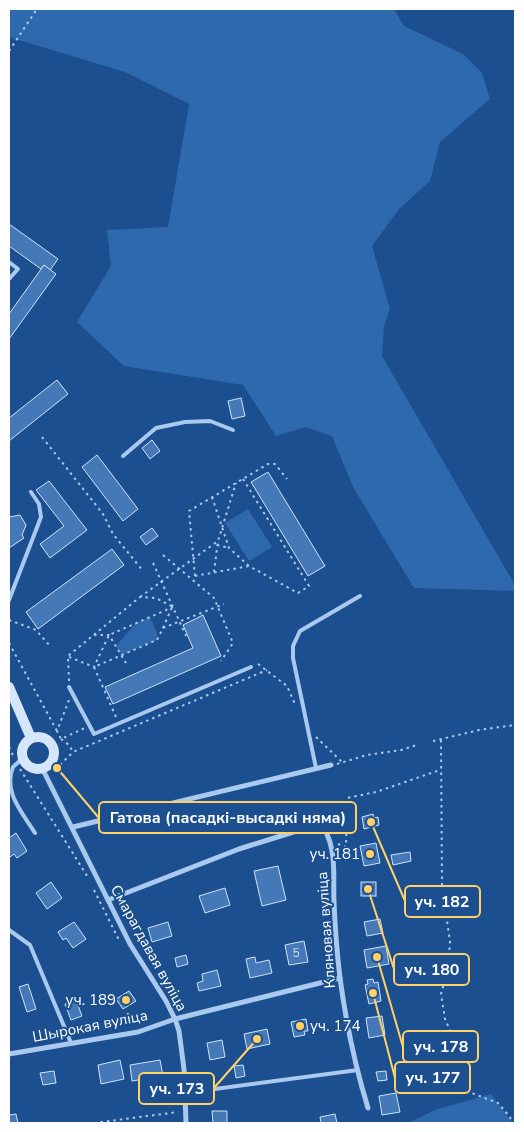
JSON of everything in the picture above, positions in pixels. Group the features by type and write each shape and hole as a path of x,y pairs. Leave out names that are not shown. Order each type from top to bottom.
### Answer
{"street":[{"path":"9,687 31,738"},
{"path":"31,738 45,739 51,743 54,750 46,766 32,768 19,760 23,746 31,738"},
{"path":"73,827 330,765"},
{"name":"Смарагдавая вуліца","path":"46,766 73,827 130,944 166,1001 175,1019 181,1050 186,1123"},
{"path":"108,900 239,849 303,829 324,828 331,841"},
{"name":"Кляновая вуліца","path":"331,841 340,978 358,1070 368,1108"},
{"name":"Шырокая вуліца","path":"9,1054 138,1032 175,1019 340,978"}],"lane":[{"path":"9,262 18,268 9,279"},
{"path":"123,456 156,428 185,422 210,421 233,430"},
{"path":"9,600 41,517 39,504 32,492"},
{"path":"316,768 293,658 293,646 300,631 360,596"},
{"path":"69,686 94,734 251,667"},
{"path":"19,760 9,780 12,796 35,833"},
{"path":"9,930 30,945 71,1043"},
{"path":"185,1093 358,1070"}],"path":[{"path":"9,51 37,9"},
{"path":"42,437 103,514 113,534 143,571"},
{"path":"194,578 189,511 268,464 275,464 287,479"},
{"path":"217,543 229,548 249,566 298,593 309,586 243,479"},
{"path":"214,572 217,543 236,483"},
{"path":"212,497 229,548"},
{"path":"68,656 140,597 217,543"},
{"path":"163,555 194,578 214,598 233,643 221,661"},
{"path":"153,563 186,636"},
{"path":"194,578 214,572 249,566"},
{"path":"140,597 156,598 173,607"},
{"path":"163,628 224,604"},
{"path":"94,667 157,640 173,607"},
{"path":"94,635 109,635 173,607"},
{"path":"9,620 36,630 50,646"},
{"path":"109,635 126,663"},
{"path":"94,667 109,635"},
{"path":"9,643 61,739 69,745 73,752"},
{"path":"68,656 94,667 119,724"},
{"path":"57,730 69,699 68,656"},
{"path":"46,766 58,768 73,752 267,670"},
{"path":"433,741 479,730 515,725"},
{"path":"61,739 89,726"},
{"path":"441,740 440,770 443,802 442,885 450,942 448,968 441,994 445,1019 456,1044 455,1068 460,1084 474,1094 498,1103 510,1116 512,1123"},
{"path":"330,765 417,745"},
{"path":"9,747 19,760 91,883 120,941"},
{"path":"331,841 346,847 346,798 376,792 440,770"},
{"path":"94,1123 186,1111"}],"shaded area":[{"path":"9,9 394,9 404,26 463,54 482,73 490,99 440,142 430,181 400,208 372,246 390,309 384,326 382,356 515,585 515,591 414,588 353,487 332,436 305,427 276,436 243,385 124,366 77,322 111,266 107,230 168,227 189,104 125,72 9,37"},
{"path":"248,509 272,547 249,561 225,523"},
{"path":"150,617 157,633 157,640 121,655 116,646 135,624"},
{"path":"491,1094 513,1123 408,1123 435,1110"}],"building":[{"path":"9,224 58,259 50,270 44,265 41,269 9,246"},
{"path":"44,265 56,274 9,339 9,314"},
{"path":"57,380 68,394 9,441 9,418"},
{"path":"241,398 245,416 232,419 228,401"},
{"path":"152,440 160,451 150,459 142,448"},
{"path":"97,455 138,509 123,521 82,467"},
{"path":"268,472 325,566 308,576 251,482"},
{"path":"49,481 87,530 50,558 40,544 64,526 36,490"},
{"path":"20,515 26,525 22,535 24,538 9,548 9,517"},
{"path":"152,528 158,536 146,545 140,537"},
{"path":"112,549 124,565 38,629 26,612"},
{"path":"203,615 221,656 113,704 105,687 193,648 183,625"},
{"path":"373,814 374,818 378,817 379,825 364,829 362,817"},
{"path":"16,833 27,851 17,858 14,854 10,857 9,855 9,838"},
{"name":"уч. 181","path":"376,843 380,863 364,866 360,846"},
{"path":"410,852 411,861 393,865 391,855"},
{"path":"278,866 286,900 262,906 254,871"},
{"path":"51,882 62,898 47,909 36,893"},
{"path":"361,882 376,882 376,896 361,896"},
{"path":"225,888 230,905 205,913 199,896"},
{"path":"380,919 383,933 367,936 364,922"},
{"path":"74,922 86,939 73,948 66,938 63,940 58,932"},
{"path":"168,922 172,936 152,942 148,928"},
{"path":"304,941 308,962 289,965 285,945"},
{"path":"386,946 389,964 367,968 364,950"},
{"path":"186,955 188,964 177,967 175,958"},
{"path":"255,957 256,963 269,960 272,973 250,978 246,959"},
{"path":"217,970 221,986 199,991 197,983 203,981 202,974"},
{"path":"373,979 374,983 378,982 381,1001 369,1004 365,985 368,984 367,980"},
{"path":"28,984 36,1009 27,1012 19,987"},
{"name":"уч. 189","path":"129,991 136,1001 123,1009 116,999"},
{"path":"76,1000 82,1016 71,1020 65,1004"},
{"path":"382,1016 385,1035 369,1038 366,1018"},
{"name":"уч. 174","path":"306,1019 308,1031 304,1031 305,1035 294,1037 291,1022"},
{"path":"267,1029 270,1044 247,1049 244,1034"},
{"path":"222,1040 225,1057 210,1060 207,1043"},
{"path":"120,1060 124,1079 101,1084 98,1065"},
{"path":"160,1060 163,1076 132,1081 130,1065"},
{"path":"243,1065 245,1076 236,1078 234,1066"},
{"path":"54,1071 56,1083 43,1085 40,1073"},
{"path":"386,1071 387,1080 378,1081 376,1072"},
{"path":"396,1093 400,1112 382,1115 379,1096"},
{"path":"212,1111 227,1111 227,1123 213,1123"},
{"path":"16,1114 18,1123 9,1123 9,1115"},
{"path":"335,1114 337,1123 321,1123 320,1117"}],"place":[{"name":"Гатова (пасадкі-высадкі няма)","path":"57,768"},
{"name":"уч. 182","path":"371,822"},
{"name":"уч. 181","path":"370,854"},
{"name":"уч. 180","path":"368,889"},
{"name":"уч. 178","path":"377,957"},
{"name":"уч. 177","path":"373,993"},
{"name":"уч. 189","path":"126,1000"},
{"name":"уч. 174","path":"300,1026"},
{"name":"уч. 173","path":"257,1039"}]}
